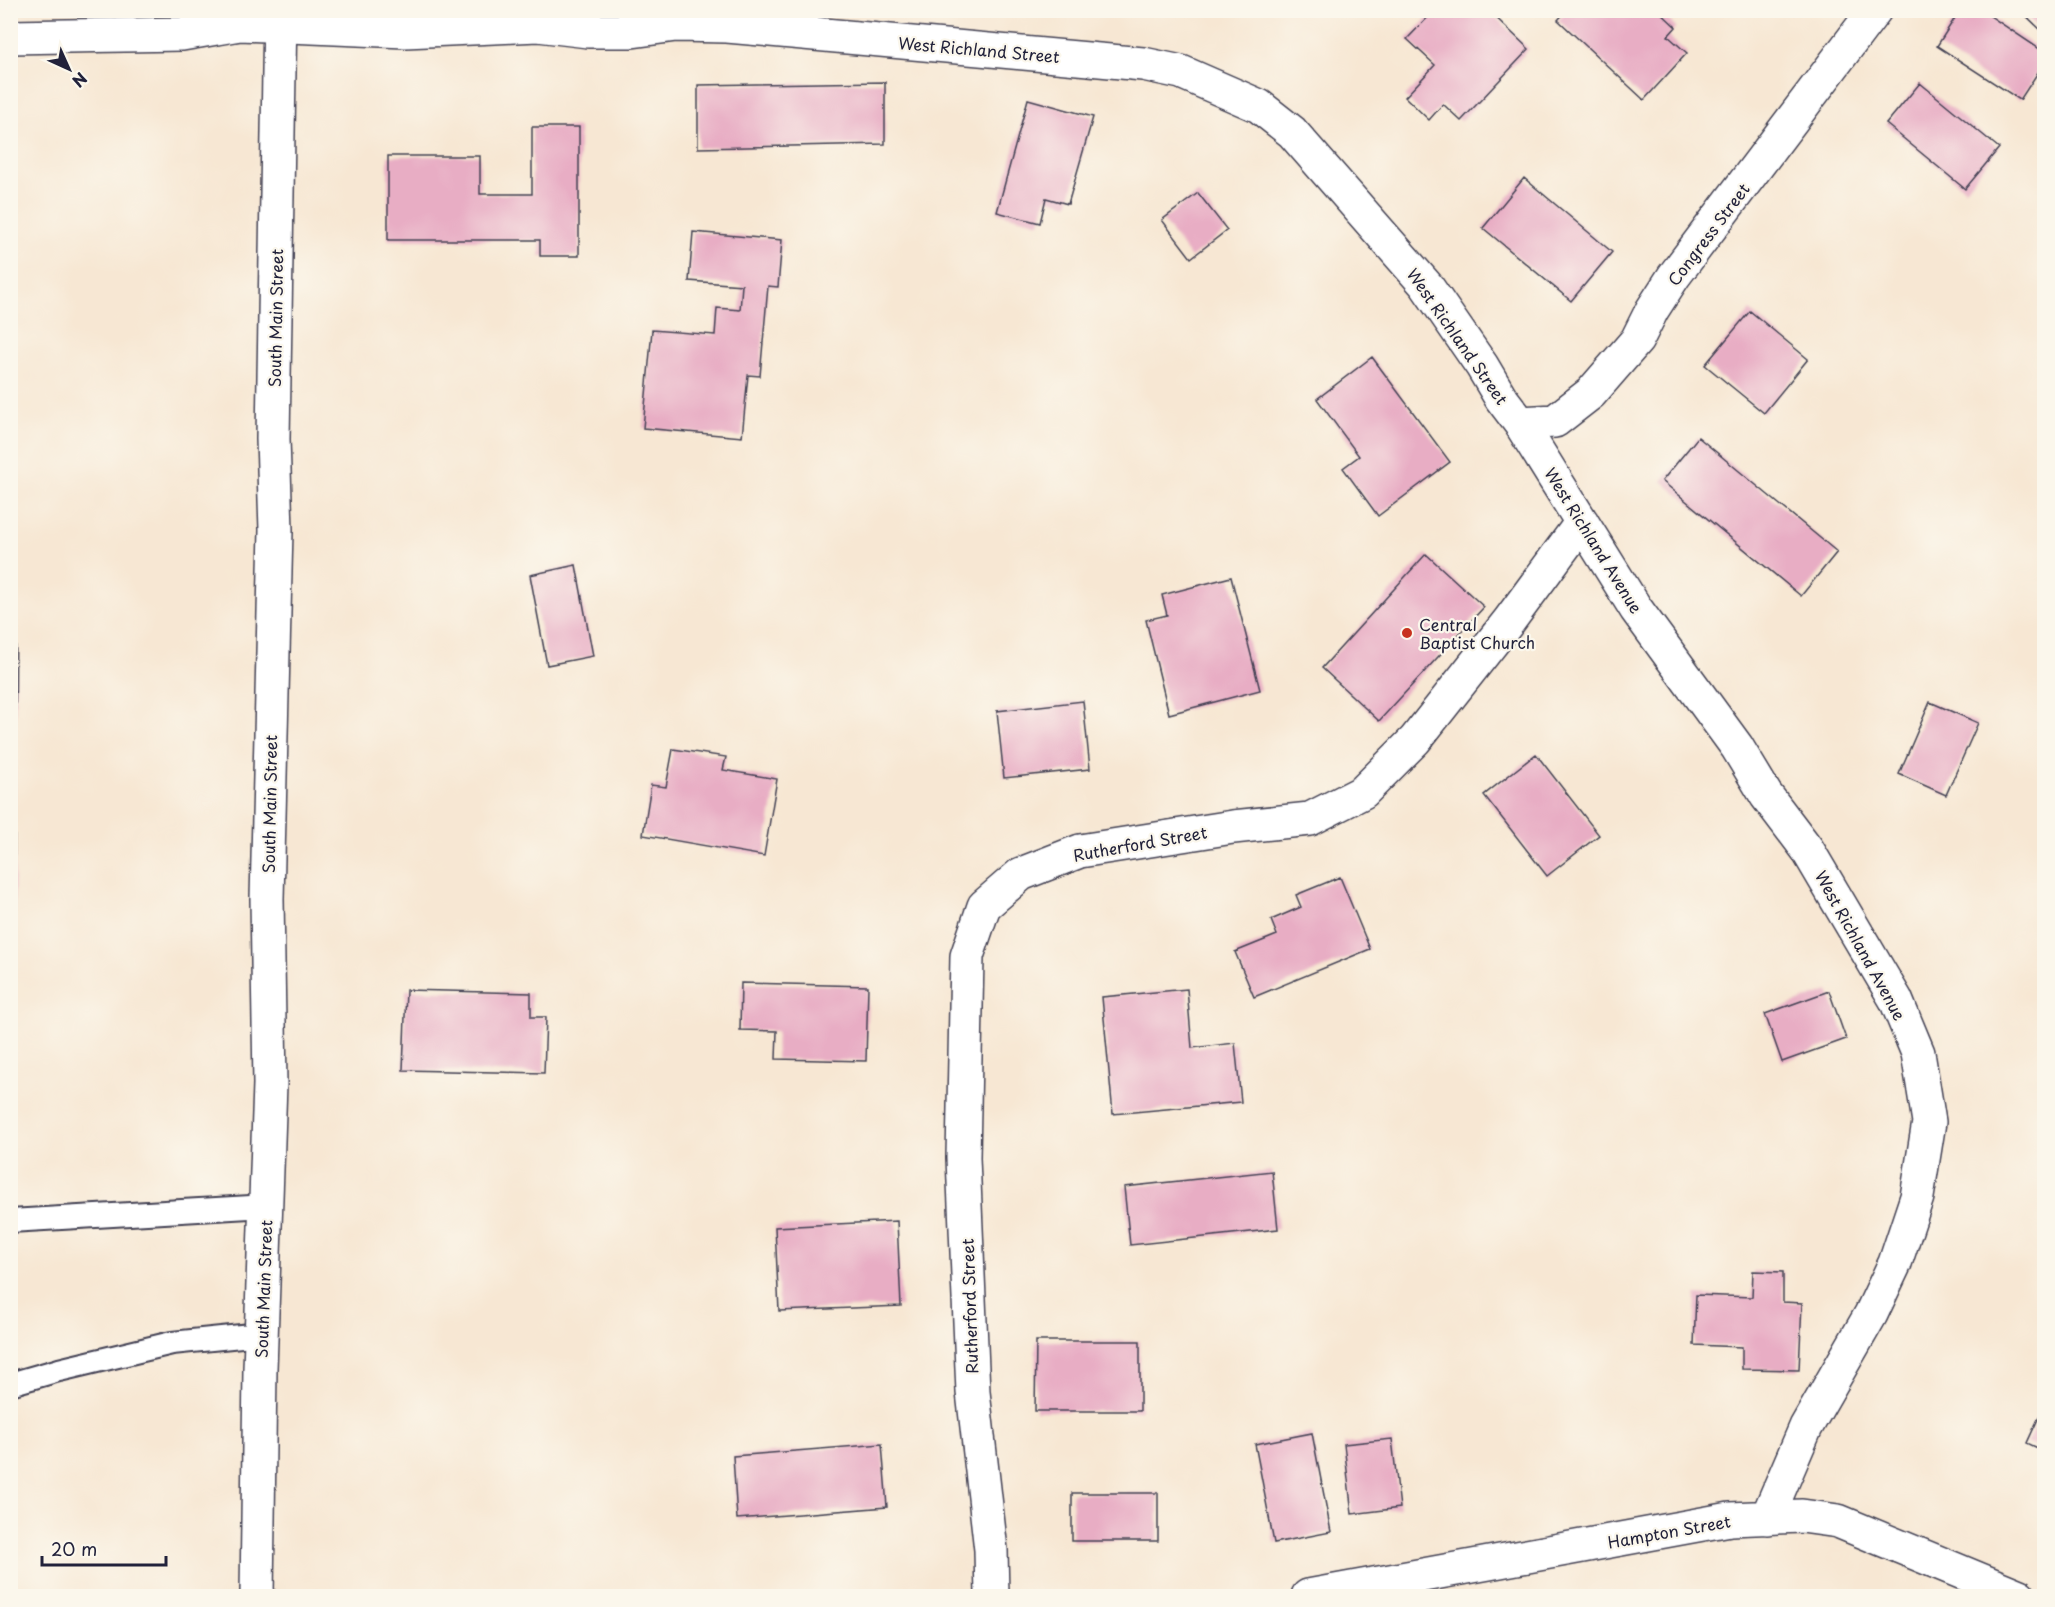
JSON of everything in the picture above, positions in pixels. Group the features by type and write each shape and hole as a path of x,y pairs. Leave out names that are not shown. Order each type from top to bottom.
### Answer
{"street":[{"name":"Congress Street","path":"1520,423 1556,421 1591,393 1637,340 1652,310 1674,276 1875,10"},
{"name":"West Richland Street","path":"10,37 182,34 280,18 405,31 538,25 599,31 632,31 676,25 727,26 1143,64 1181,72 1259,106 1292,132 1426,285 1520,423"},
{"name":"South Main Street","path":"257,1596 261,1334 270,1084 267,899 276,530 273,440 280,18"},
{"name":"West Richland Avenue","path":"1520,423 1636,609 1737,747 1766,795 1807,849 1896,1000 1918,1053 1929,1122 1917,1197 1895,1263 1871,1314 1806,1426 1767,1518"},
{"name":"Rutherford Street","path":"992,1596 991,1550 973,1392 963,1158 967,956 984,906 1022,874 1080,851 1233,827 1310,819 1363,792 1415,740 1509,621 1582,522"},
{"name":"Hampton Street","path":"1308,1596 1730,1519 1802,1516 1838,1521 2019,1596"}],"lane":[{"path":"10,1221 266,1206"},
{"path":"10,1384 172,1343 261,1334"}],"building":[{"path":"1435,10 1488,10 1529,49 1461,121 1443,104 1429,120 1405,97 1435,65 1407,39"},
{"path":"1567,10 1658,10 1676,27 1668,36 1687,53 1644,100 1558,20"},
{"path":"1960,10 1981,10 2044,52 2044,63 2020,100 1937,46"},
{"path":"2020,10 2044,10 2044,33"},
{"path":"885,82 885,144 698,148 698,85"},
{"path":"1920,83 1999,148 1965,189 1886,124"},
{"path":"1028,99 1093,117 1068,204 1046,198 1040,223 997,212"},
{"path":"532,127 579,127 579,256 540,256 540,240 388,240 388,156 480,156 480,194 532,194"},
{"path":"1524,178 1612,252 1571,301 1483,228"},
{"path":"1198,193 1227,230 1191,258 1162,220"},
{"path":"693,232 782,240 778,287 768,286 760,376 748,375 742,437 643,428 652,330 715,335 717,308 740,310 742,285 689,281"},
{"path":"1750,311 1808,359 1764,413 1705,365"},
{"path":"1372,357 1450,462 1378,516 1343,468 1359,456 1317,399"},
{"path":"1698,437 1837,552 1801,596 1662,481"},
{"path":"1426,554 1484,607 1379,721 1322,668"},
{"path":"576,565 593,656 547,665 530,575"},
{"path":"1231,577 1260,690 1169,714 1146,620 1167,615 1162,595"},
{"path":"10,603 16,603 13,1082 10,1082"},
{"path":"1083,701 1090,769 1004,778 997,711"},
{"path":"1930,702 1978,723 1946,795 1899,774"},
{"path":"673,749 726,757 723,770 777,779 764,856 643,835 651,785 666,787"},
{"path":"1536,754 1599,835 1547,876 1484,795"},
{"path":"1340,877 1370,949 1254,997 1235,952 1277,935 1271,920 1301,907 1296,895"},
{"path":"741,983 868,986 866,1061 776,1059 777,1031 740,1030"},
{"path":"1187,989 1192,1048 1235,1043 1241,1102 1113,1114 1102,997"},
{"path":"406,990 531,993 531,1017 546,1017 544,1073 403,1070"},
{"path":"1829,991 1846,1039 1782,1062 1765,1014"},
{"path":"1272,1171 1278,1229 1130,1245 1124,1187"},
{"path":"897,1221 901,1306 779,1311 775,1227"},
{"path":"1753,1271 1783,1272 1783,1302 1802,1303 1799,1370 1742,1369 1742,1347 1694,1345 1696,1295 1752,1297"},
{"path":"1036,1341 1140,1341 1140,1411 1035,1411"},
{"path":"2044,1406 2044,1451 2027,1443"},
{"path":"1312,1433 1331,1532 1274,1543 1255,1444"},
{"path":"1392,1439 1400,1508 1352,1514 1344,1444"},
{"path":"882,1444 887,1507 737,1519 733,1456"},
{"path":"1072,1493 1158,1493 1158,1541 1072,1541"}],"place":[{"name":"Central Baptist Church","path":"1407,633"}]}
